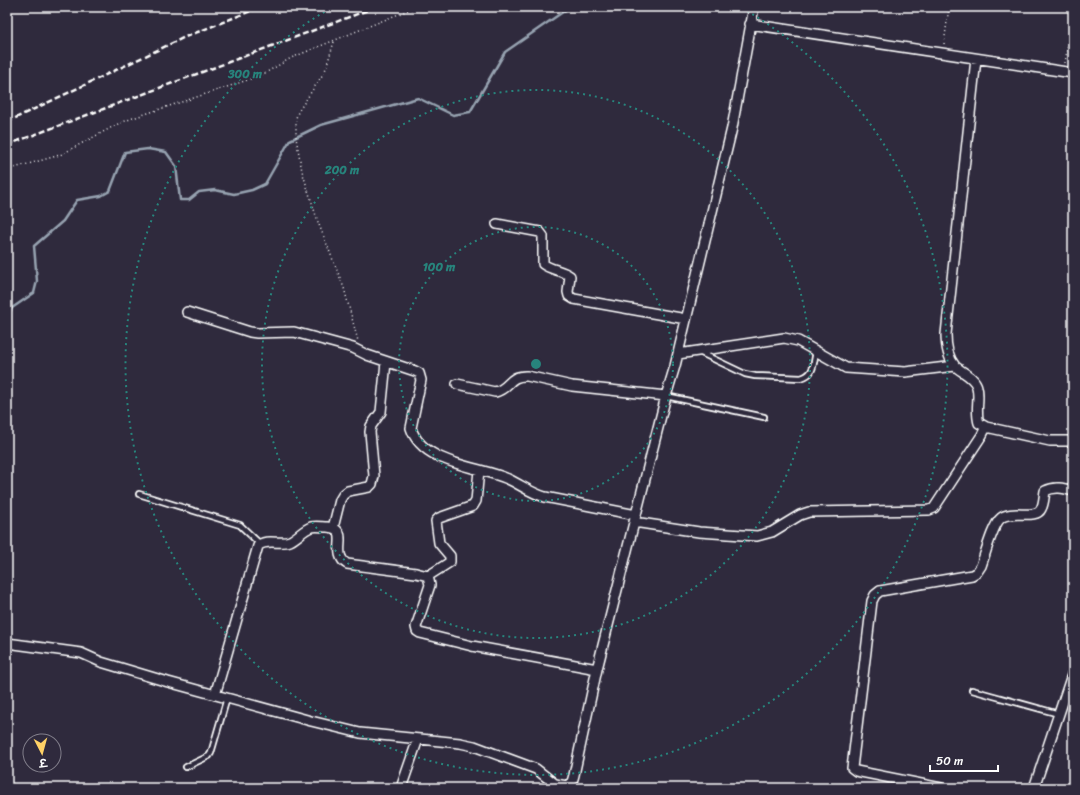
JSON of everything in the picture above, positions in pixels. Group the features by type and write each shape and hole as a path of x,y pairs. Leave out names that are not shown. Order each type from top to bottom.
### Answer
{"street":[{"path":"8,646 81,653 101,662 215,695 311,722 360,733 474,746 536,769 552,786 569,787 574,775 597,669 678,354 732,128 754,7"},
{"path":"750,24 1068,72"},
{"path":"976,59 946,342 951,360 955,366 978,386 977,417 979,423 986,427 1050,441 1073,441"},
{"path":"497,224 540,232 543,236 543,264 548,268 566,273 570,276 568,292 569,296 574,299 686,319"},
{"path":"187,312 250,332 294,332 345,345 386,362 419,373 421,376 410,428 423,448 428,451 457,464 508,479 535,494 545,497 699,532 757,536 772,532 800,515 809,512 929,510 934,508 986,427"},
{"path":"678,354 791,338 846,368 905,372 955,366"},
{"path":"334,528 340,500 343,495 348,491 369,487 372,484 374,476 370,432 371,426 381,412 386,362"},
{"path":"457,384 495,392 501,391 514,378 527,376 572,386 666,396"},
{"path":"428,576 450,562 450,556 439,543 436,521 439,518 474,506 476,501 479,470"},
{"path":"941,788 856,771 852,768 872,601 875,595 880,591 972,575 977,572 981,566 996,524 1000,518 1008,514 1036,514 1041,510 1046,491 1051,488 1058,487 1073,491"},
{"path":"215,695 256,550 260,544 290,541 311,527 334,528 338,530 340,534 340,557 342,561 347,564 416,572 428,576"},
{"path":"428,576 430,585 416,627 417,631 420,633 472,646 597,669"},
{"path":"1034,788 1073,672"},
{"path":"401,788 418,739"}],"lane":[{"path":"698,351 745,374 755,376 801,378 808,376 812,372 816,352"},
{"path":"666,396 764,417"},
{"path":"140,494 240,524 260,544"},
{"path":"972,690 1059,714"},
{"path":"186,767 209,756 227,698"}],"path":[{"path":"7,170 60,155 118,124 260,76 291,58 416,7"},
{"path":"943,54 949,7"},
{"path":"1068,72 1073,12"},
{"path":"334,41 325,71 298,112 296,118 296,138 302,171 318,222 344,288 361,352"}],"waterway":[{"path":"7,318 12,308 34,293 37,281 34,246 63,221 77,200 101,196 110,191 125,152 148,149 166,152 176,166 180,200 189,200 199,192 215,190 234,194 252,190 265,184 290,140 321,125 418,98 453,115 470,112 505,52 570,7"},
{"path":"585,7 599,10 600,7"}],"railway":[{"path":"7,122 185,37 261,7"},
{"path":"7,145 376,7"}]}
